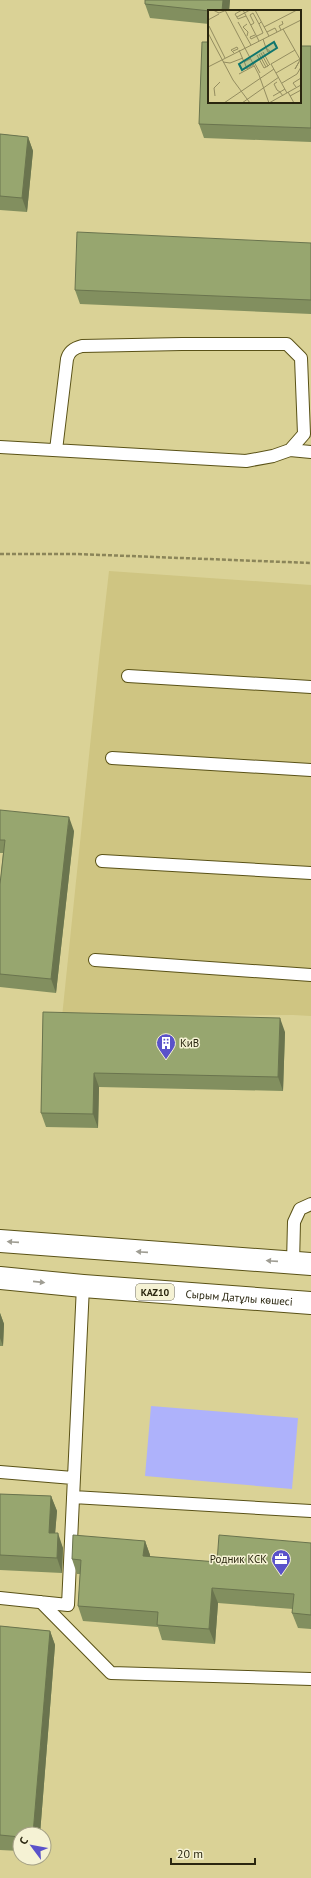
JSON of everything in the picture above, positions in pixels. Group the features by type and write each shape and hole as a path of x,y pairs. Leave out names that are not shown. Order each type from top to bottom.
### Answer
{"highway":[{"path":"0,1241 302,1264"},
{"name":"Сырым Датұлы көшесі","path":"0,1278 83,1286 311,1303"}],"lane":[{"path":"56,450 69,353 75,348 82,346 182,344 287,344 301,358 304,434 290,450"},
{"path":"0,447 246,462 273,456 290,450 311,452"},
{"path":"128,676 311,687"},
{"path":"112,758 311,770"},
{"path":"102,861 311,873"},
{"path":"95,960 311,975"},
{"path":"302,1264 294,1222 300,1210 311,1204"},
{"path":"0,1598 68,1605 83,1286"},
{"path":"0,1472 73,1478"},
{"path":"73,1497 311,1511"},
{"path":"41,1602 111,1673 311,1679"}],"path":[{"path":"0,554 77,554 311,563"}],"shaded area":[{"path":"109,571 311,585 311,1016 62,1017"},
{"path":"151,1406 298,1418 292,1489 145,1476"}],"building":[{"path":"145,0 223,0 222,10 208,11 145,4"},
{"path":"202,42 208,42 208,103 301,103 301,46 311,46 311,128 199,124"},
{"path":"0,134 28,137 22,198 0,196"},
{"path":"77,232 311,243 311,300 75,290"},
{"path":"0,810 69,817 51,979 0,974 0,884 5,840 0,840"},
{"name":"КиВ","path":"43,1012 280,1018 278,1077 94,1073 93,1114 41,1113"},
{"path":"0,1494 51,1496 49,1533 58,1533 57,1558 0,1555"},
{"path":"73,1535 145,1541 143,1556 217,1562 219,1535 311,1543 311,1615 292,1613 294,1594 212,1588 209,1629 157,1625 158,1612 78,1606 81,1560 72,1559"},
{"path":"0,1626 50,1631 34,1826 12,1826 12,1836 0,1835"}],"place":[{"name":"КиВ","path":"166,1060"},
{"name":"Родник КСК","path":"281,1576"}]}
